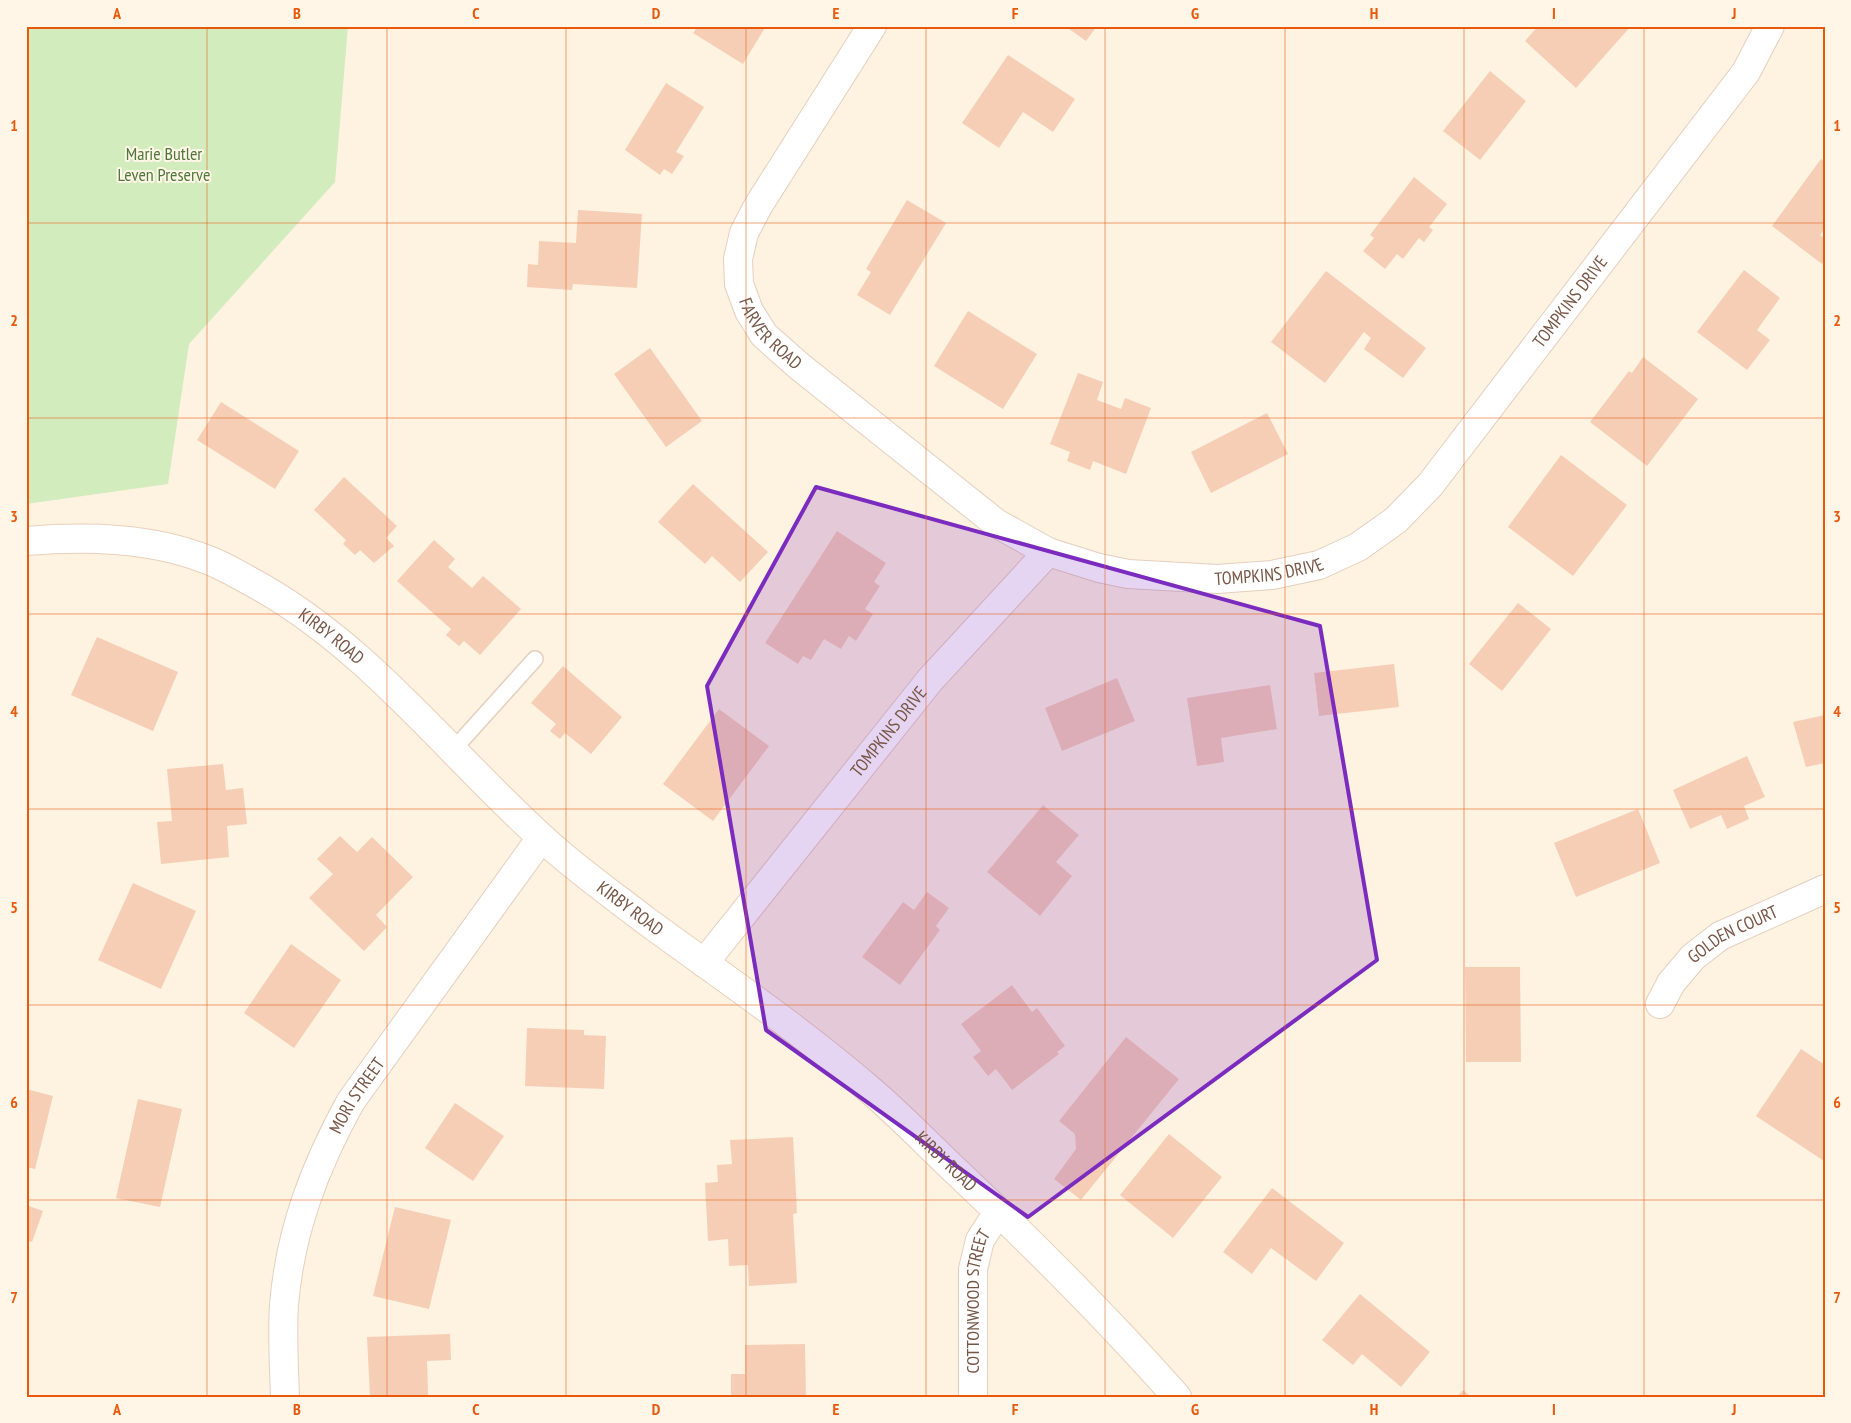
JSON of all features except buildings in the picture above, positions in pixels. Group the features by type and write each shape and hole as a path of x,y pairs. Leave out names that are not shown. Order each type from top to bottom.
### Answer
{"street":[{"name":"FARVER ROAD","path":"872,26 758,206 744,233 738,259 739,284 749,311 764,335 799,366 996,523 1048,552"},
{"name":"TOMPKINS DRIVE","path":"704,963 930,680 1048,552 1099,568 1128,574 1218,578 1272,575 1319,565 1358,547 1396,520 1430,485 1746,72 1770,26"},
{"name":"KIRBY ROAD","path":"26,541 62,538 125,540 174,549 210,560 274,594 340,640 541,838 598,885 761,1005 870,1090 998,1212 1141,1356 1177,1397"},
{"name":"MORI STREET","path":"285,1397 284,1306 292,1249 308,1191 332,1136 352,1102 541,838"},
{"name":"GOLDEN COURT","path":"1660,1004 1671,983 1693,957 1720,936 1825,889"},
{"name":"COTTONWOOD STREET","path":"973,1397 973,1269 980,1240 998,1212"}],"lane":[{"path":"453,750 535,659"}],"highlighted area":[{"path":"816,487 1320,626 1377,960 1028,1217 766,1030 707,686"}],"green space":[{"name":"Marie Butler Leven Preserve","path":"26,26 348,26 335,182 189,344 168,484 26,504"}]}
